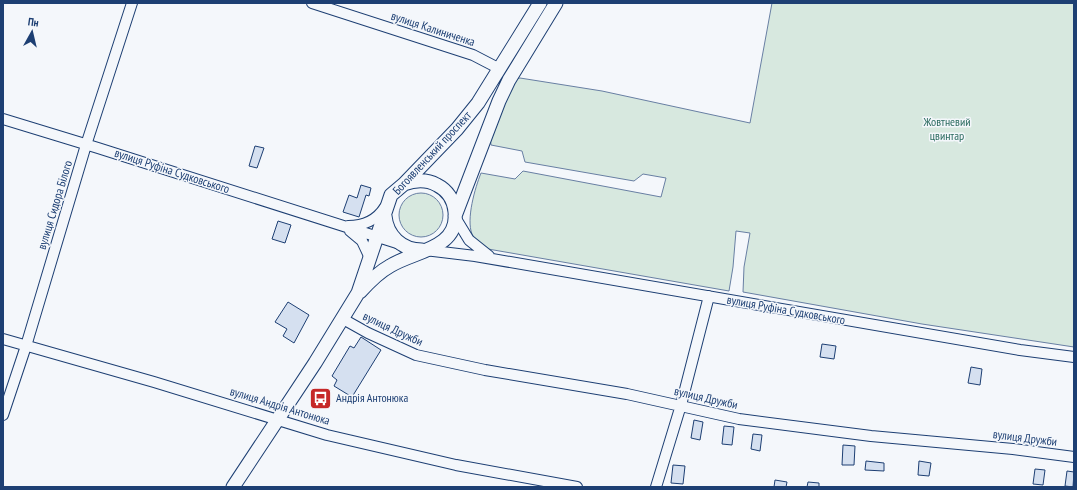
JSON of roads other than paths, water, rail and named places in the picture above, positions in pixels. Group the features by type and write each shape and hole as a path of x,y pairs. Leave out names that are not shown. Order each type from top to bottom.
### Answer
{"main road":[{"name":"Богоявленський проспект","path":"233,487 358,293 386,211 395,191 404,184 457,129 478,103 540,3"},
{"name":"Богоявленський проспект","path":"358,293 388,267 423,250 436,246 445,240 451,232 455,216 499,101 509,80 556,3"},
{"path":"404,184 423,180 436,184 450,197 455,216"},
{"path":"386,211 390,234 400,244"},
{"name":"вулиця Руфіна Судковського","path":"400,244 411,249 423,250"}],"street":[{"name":"вулиця Сидора Білого","path":"3,415 26,346 86,145 132,3"},
{"name":"вулиця Калиниченка","path":"312,3 473,55 500,69"},
{"name":"вулиця Руфіна Судковського","path":"3,120 400,244"},
{"name":"вулиця Руфіна Судковського","path":"340,225 353,226 366,224 386,211"},
{"name":"вулиця Руфіна Судковського","path":"455,216 465,235 473,245 488,256 498,260"},
{"name":"вулиця Руфіна Судковського","path":"340,225 356,234 367,249 370,258"},
{"name":"вулиця Руфіна Судковського","path":"423,250 498,260 1020,350 1074,357"},
{"path":"656,487 681,405 709,296"},
{"name":"вулиця Дружби","path":"342,319 368,333 416,355 485,370 627,394 739,419 768,421 805,428 871,436 1013,449 1074,458"},
{"name":"вулиця Андрія Антонюка","path":"3,338 327,435 456,465 577,487"}],"place":[{"name":"Андрія Антонюка","path":"321,398"}],"park label":[{"name":"Жовтневий цвинтар","path":"947,129"}]}
